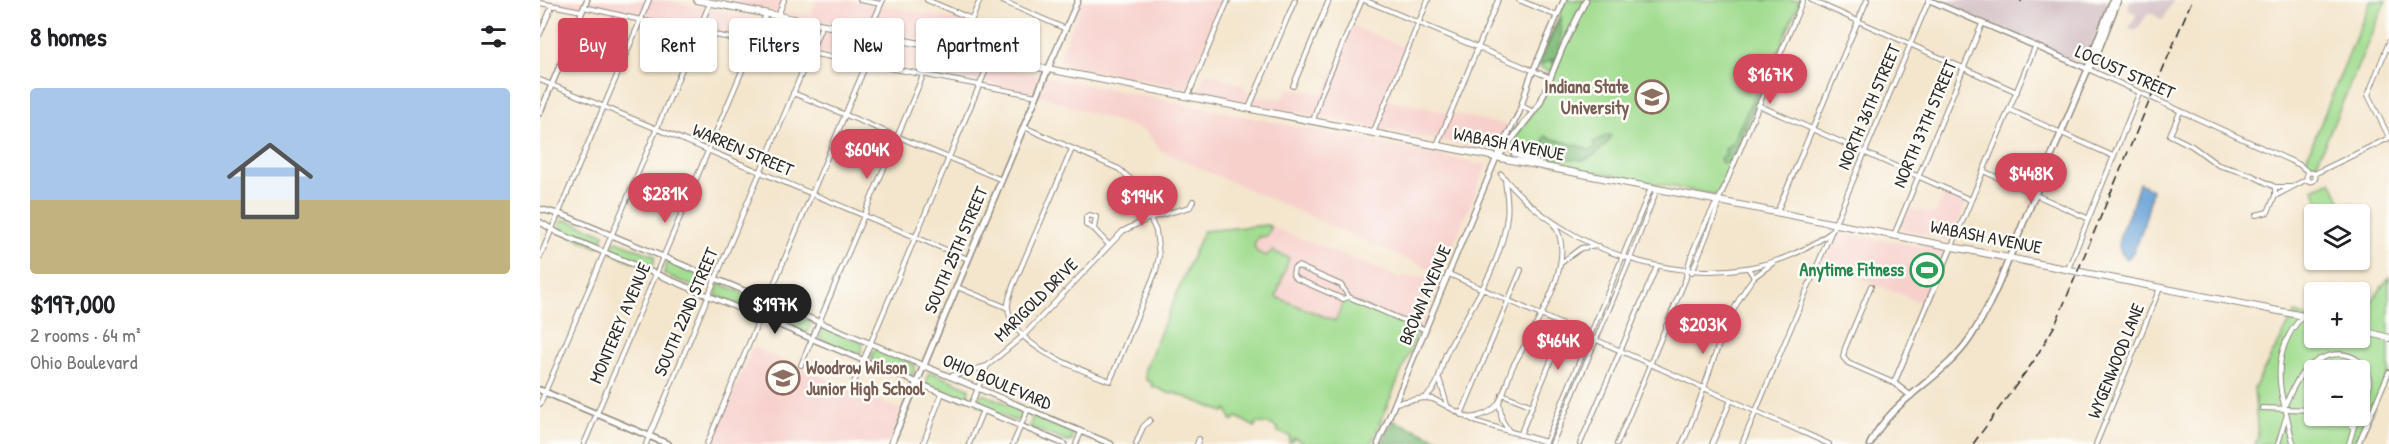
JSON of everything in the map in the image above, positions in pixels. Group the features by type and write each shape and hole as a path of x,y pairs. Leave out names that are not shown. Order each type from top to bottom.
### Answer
{"main road":[{"name":"WABASH AVENUE","path":"697,0 832,27"},
{"path":"1870,444 1886,419 1954,357 1970,339 2010,256 2036,194 2088,69 2112,0"},
{"path":"2088,69 2094,61 2118,0"},
{"name":"WABASH AVENUE","path":"1040,67 2303,315"},
{"name":"SOUTH 25TH STREET","path":"891,444 1048,69"},
{"path":"2370,333 2389,338"},
{"path":"542,391 668,444"}],"street":[{"path":"540,113 587,0"},
{"path":"642,18 649,0"},
{"path":"778,16 784,0"},
{"path":"860,0 882,2 875,18"},
{"path":"927,0 970,18"},
{"path":"972,18 980,0"},
{"path":"1000,0 1066,28"},
{"path":"1048,69 1077,1 1070,0"},
{"path":"1188,96 1227,0"},
{"path":"1250,108 1295,0"},
{"path":"1293,86 1329,0"},
{"path":"1313,121 1321,94 1363,0 1551,78"},
{"path":"1373,133 1428,0"},
{"path":"1437,145 1498,0"},
{"path":"1519,0 1557,16"},
{"name":"BROWN AVENUE","path":"1498,157 1516,126 1534,71 1564,0"},
{"name":"BROWN AVENUE","path":"1378,444 1498,157 1516,126 1533,112 1546,93 1563,47 1586,0"},
{"path":"1686,278 1693,270 1713,206 1718,200 1803,0"},
{"path":"1811,0 2017,92"},
{"path":"1777,212 1867,0"},
{"name":"LOCUST STREET","path":"1929,0 2088,69 2300,165 2309,173 2314,174"},
{"name":"NORTH 36TH STREET","path":"1742,444 1929,0"},
{"path":"540,3 640,21"},
{"path":"703,18 710,3"},
{"path":"540,34 552,6"},
{"name":"MONTEREY AVENUE","path":"764,18 766,13"},
{"path":"540,257 640,23"},
{"name":"NORTH 37TH STREET","path":"1894,236 1982,24"},
{"name":"SOUTH 22ND STREET","path":"820,30 822,25"},
{"path":"2275,196 2307,179 2313,180 2314,174 2389,138 2368,95 2389,42"},
{"path":"1894,383 2035,47"},
{"path":"904,70 1037,96"},
{"path":"540,404 542,391 680,72"},
{"name":"MONTEREY AVENUE","path":"584,444 741,72"},
{"name":"SOUTH 22ND STREET","path":"646,444 802,72"},
{"path":"707,444 863,72"},
{"path":"852,387 985,72"},
{"path":"801,365 923,74"},
{"name":"WARREN STREET","path":"540,80 968,259"},
{"path":"793,93 1002,180"},
{"path":"2068,269 2139,94"},
{"path":"1758,105 1971,200"},
{"path":"1522,106 1533,112"},
{"path":"2010,110 2113,157"},
{"path":"2180,112 2170,135 2192,146 2218,165 2249,174 2275,187 2294,186"},
{"path":"1024,128 1119,169 1133,181 1156,231 1159,256 1156,271 1110,381 1040,351 1016,326 1008,308 1013,286 1072,149"},
{"path":"1509,141 1514,154 1546,166"},
{"path":"1983,171 2087,218"},
{"path":"2307,179 2309,173"},
{"path":"1502,174 1518,194 1552,222 1624,257 1657,266 1687,270 1747,267 1776,261 1813,245 1831,232"},
{"path":"1447,405 1440,380 1442,364 1497,257 1508,217 1505,179"},
{"path":"2256,215 2268,212 2275,196 2275,187"},
{"path":"1546,442 1654,188"},
{"path":"1395,403 1424,398 1433,399 1468,418 1553,444 1630,259 1654,188"},
{"path":"1508,198 1518,194"},
{"name":"MARIGOLD DRIVE","path":"950,376 987,366 1024,335 1070,290 1108,244 1123,231 1150,218 1190,207 1193,201"},
{"name":"OHIO BOULEVARD","path":"540,209 611,235 1111,444"},
{"name":"OHIO BOULEVARD","path":"540,222 603,252 1063,444"},
{"path":"1468,418 1488,412 1499,402 1513,368 1541,316 1560,264 1562,238 1552,222"},
{"path":"1094,229 1108,244"},
{"path":"1617,444 1703,236"},
{"path":"1813,245 1820,248 1821,256"},
{"path":"1560,264 1581,248 1599,246"},
{"path":"1682,444 1725,326 1754,277 1776,261"},
{"path":"1349,297 1343,299 1295,278 1294,267 1298,266 1341,285 1349,297 1426,330"},
{"path":"1580,444 1657,266"},
{"path":"1747,267 1754,277"},
{"path":"1461,415 1521,270"},
{"path":"1449,274 1829,444"},
{"path":"1871,286 1845,348 1844,357 1848,363 1894,383 1911,396"},
{"path":"957,287 1008,308"},
{"name":"WYGENWOOD LANE","path":"2096,444 2160,288"},
{"path":"2294,444 2280,386 2280,357 2293,326 2303,315"},
{"path":"1520,435 1530,405 1565,327"},
{"path":"2319,360 2339,353 2357,356 2361,360"},
{"name":"MARIGOLD DRIVE","path":"971,405 987,366"},
{"path":"2370,368 2373,383 2370,391"},
{"path":"2284,408 2296,382 2304,371"},
{"path":"2358,444 2389,372"},
{"path":"1424,398 1440,380"},
{"path":"923,444 942,393"},
{"path":"1502,394 1530,405"},
{"path":"1712,444 1731,400"},
{"path":"1499,402 1502,420 1509,432"},
{"path":"2262,408 2304,409"},
{"path":"1013,444 1028,409"},
{"path":"969,444 983,410"},
{"path":"2278,444 2284,430 2286,413"},
{"path":"1136,444 1143,427 1150,420"},
{"path":"2352,426 2353,430"},
{"path":"2349,444 2354,426"},
{"path":"1076,444 1081,432"},
{"path":"1197,444 1199,439"}],"shaded area":[{"path":"541,0 665,0 755,18 729,18 729,35 717,33 717,18 640,18"},
{"path":"710,0 787,0 781,12 811,14 816,0 847,0 950,18 916,18 916,39 904,37 904,18 832,18 832,23 820,21 820,18 805,18"},
{"path":"1083,0 1222,0 1187,88 1060,64 1059,58"},
{"path":"1934,0 2109,0 2088,56 2085,60 2080,61 2062,57"},
{"path":"2130,0 2173,0 2163,20 2149,12 2136,31 2129,28 2136,16 2128,10"},
{"path":"1353,26 1404,47 1383,99 1506,125 1494,151 1197,94 1206,72 1243,85 1250,96 1282,99 1287,88 1324,94"},
{"path":"820,31 832,34 832,54 820,52"},
{"path":"904,48 916,50 916,70 904,68"},
{"path":"927,72 1024,72 1487,165 1441,274 1161,151 1146,131 1018,89"},
{"path":"1945,191 1963,200 1965,204 1952,240 1900,229 1908,208 1935,214"},
{"path":"1271,227 1398,277 1442,277 1419,330 1350,300 1344,302 1335,321 1275,297 1254,245 1258,237 1267,236"},
{"path":"1837,232 1943,250 1924,304 1823,263"},
{"name":"Woodrow Wilson Junior High School","path":"753,347 901,410 888,444 712,444"}],"green space":[{"path":"1566,0 1584,0 1551,72 1537,66"},
{"name":"Indiana State University","path":"1588,0 1800,0 1719,193 1714,195 1545,162 1516,153 1511,146 1511,141 1547,93 1563,49"},
{"path":"2371,0 2386,0 2315,167 2305,162"},
{"path":"1561,16 1561,40 1556,57 1553,63 1552,59 1541,65 1541,59"},
{"path":"1764,76 1766,80 1733,158 1729,163 1722,163 1720,159 1726,155 1725,149 1732,143"},
{"path":"1608,135 1611,136 1604,147 1585,160 1543,157 1546,136 1581,146 1590,151 1595,147 1594,142"},
{"path":"2331,181 2342,204 2320,204 2313,189"},
{"path":"568,220 604,234 601,245 596,247 559,230 561,221"},
{"path":"1267,225 1271,227 1267,236 1258,237 1254,245 1257,252 1266,256 1272,251 1289,258 1276,297 1335,321 1344,302 1350,300 1419,330 1371,444 1306,444 1294,438 1289,442 1290,436 1278,432 1278,428 1270,424 1256,423 1255,427 1237,417 1232,421 1227,409 1224,412 1175,393 1171,394 1152,386 1152,383 1146,380 1145,369 1203,231"},
{"path":"617,241 655,256 653,266 649,268 612,253 614,242"},
{"path":"669,262 707,278 705,288 701,290 664,274 666,263"},
{"path":"2389,277 2389,371 2370,416 2370,360 2304,360 2304,426 2366,426 2358,444 2255,444 2258,437 2254,388 2295,313 2304,316 2304,348 2370,348 2370,304"},
{"path":"721,284 759,300 758,310 753,312 716,296 718,285"},
{"path":"773,306 811,321 809,331 805,333 768,318 770,307"},
{"path":"825,327 863,343 861,353 857,355 820,339 822,328"},
{"path":"877,349 915,365 913,375 909,377 872,361 872,354"},
{"path":"931,372 969,388 968,398 963,400 926,384 928,373"},
{"path":"983,394 1021,409 1020,419 1015,421 978,405 980,395"},
{"path":"1035,415 1073,431 1072,441 1067,442 1030,427 1032,417"},
{"path":"1392,420 1439,439 1443,444 1382,444"}],"water":[{"path":"2139,183 2152,190 2136,247 2127,259 2119,248 2119,242"}],"railway":[{"path":"1973,444 2033,362 2055,325 2192,0"}],"place":[{"name":"Indiana State University","path":"1652,97"},
{"name":"Anytime Fitness","path":"1927,270"},
{"name":"Woodrow Wilson Junior High School","path":"783,378"}]}
